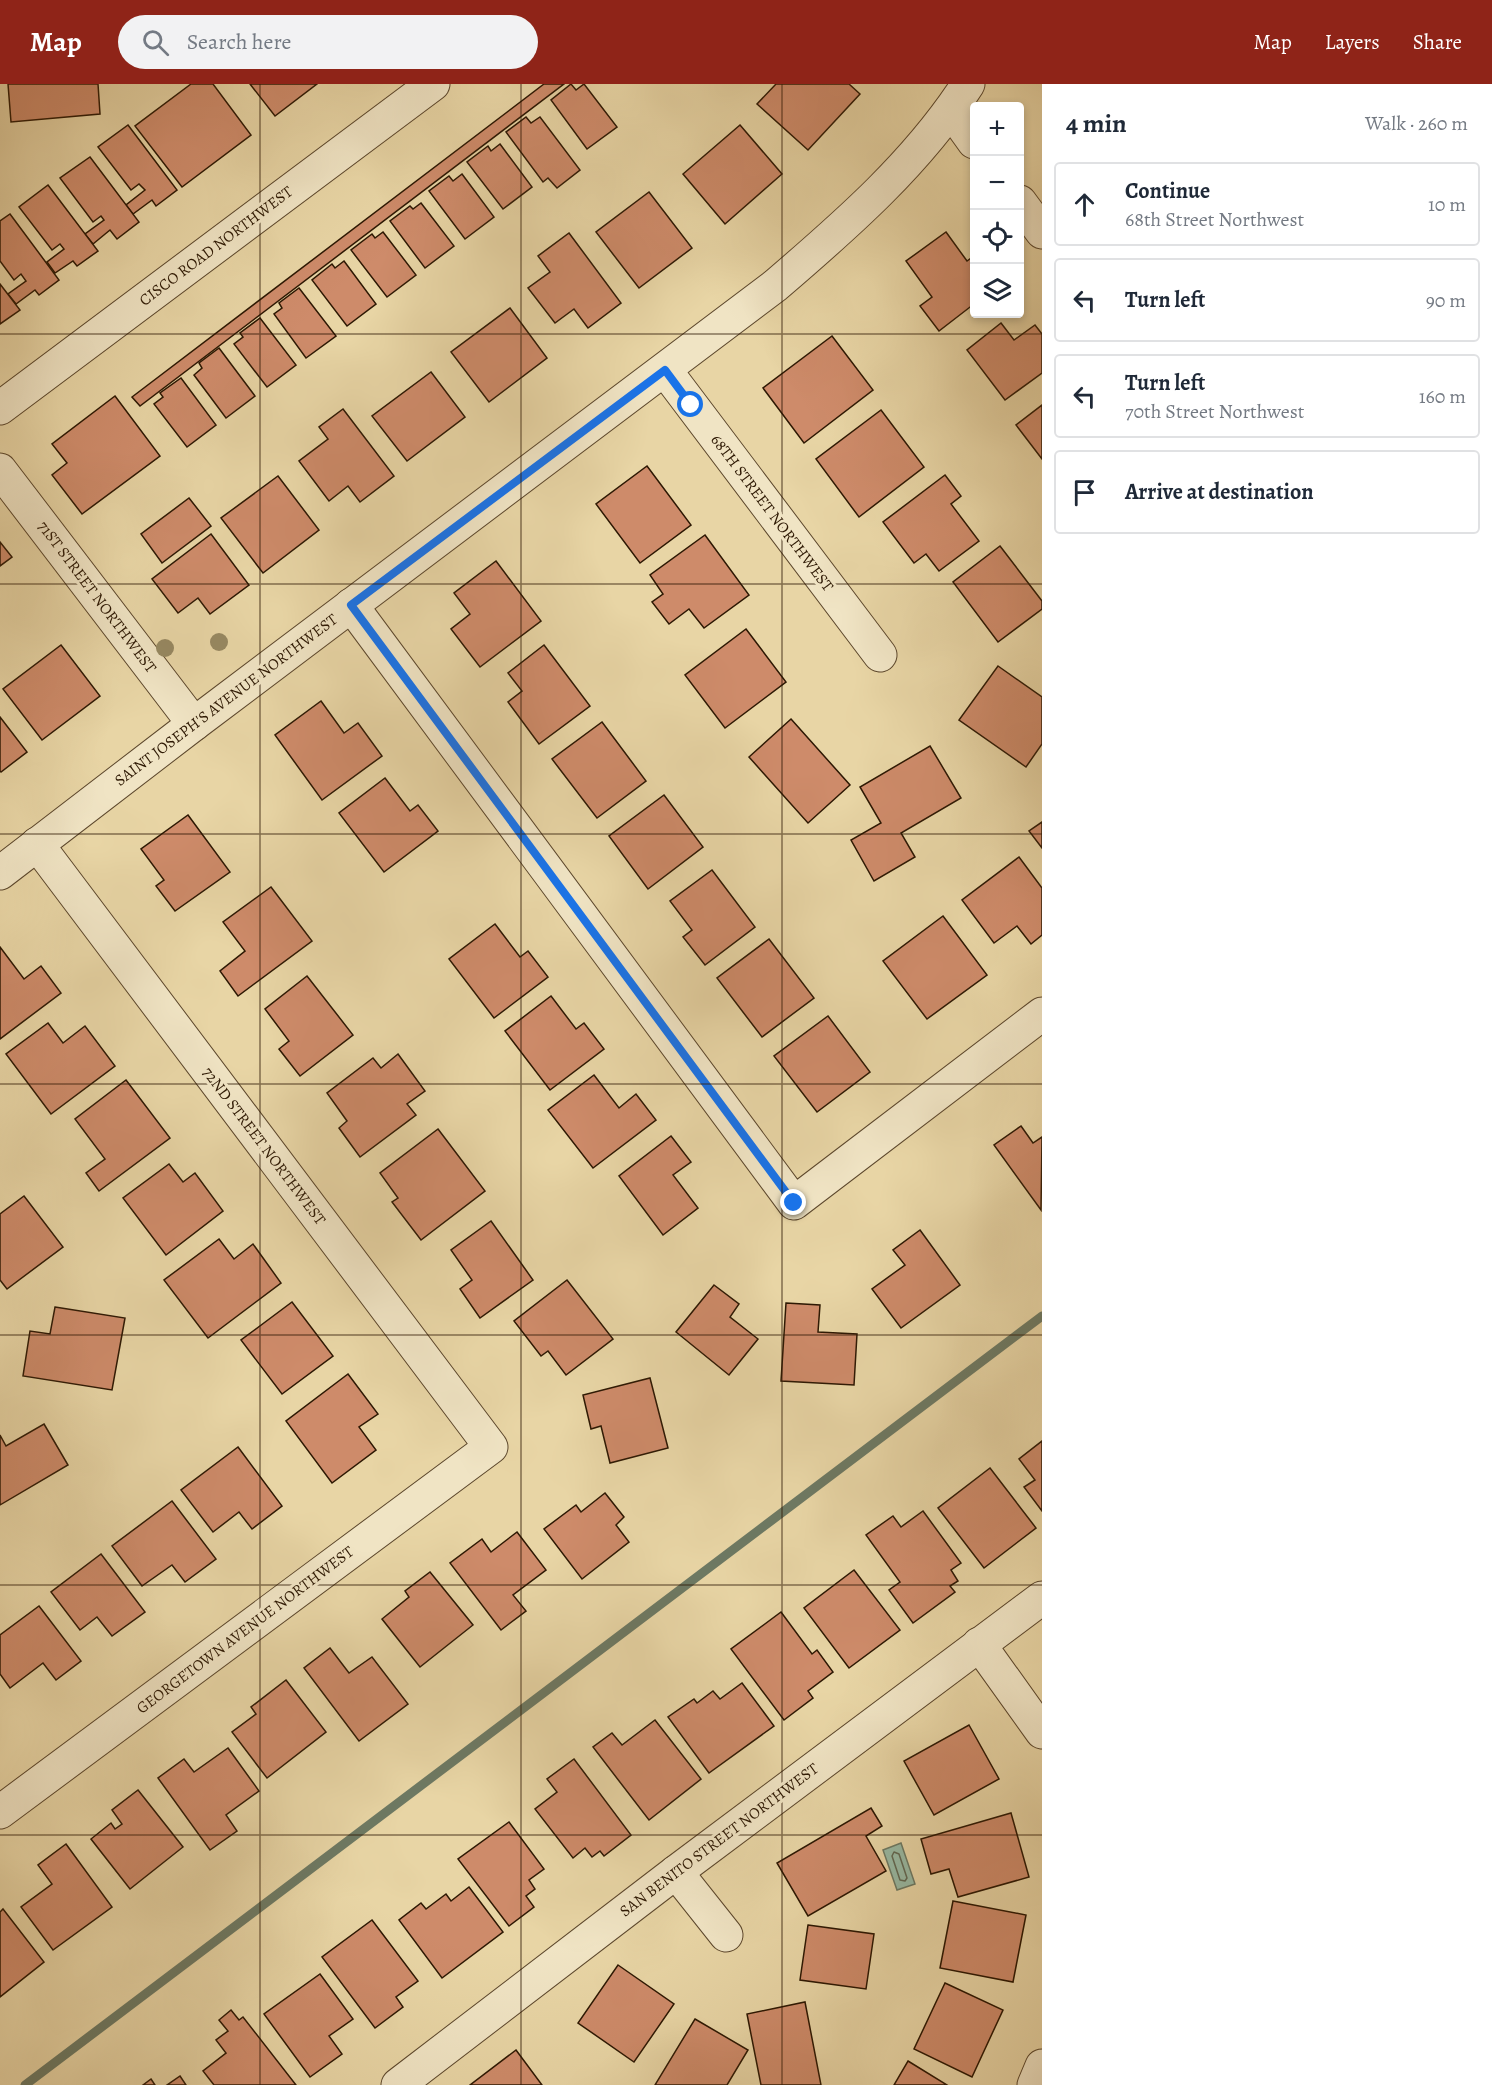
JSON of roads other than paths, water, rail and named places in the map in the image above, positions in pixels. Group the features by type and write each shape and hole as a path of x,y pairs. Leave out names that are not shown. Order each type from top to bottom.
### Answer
{"street":[{"name":"CISCO ROAD NORTHWEST","path":"0,408 433,84"},
{"path":"960,97 970,127"},
{"name":"SAINT JOSEPH'S AVENUE NORTHWEST","path":"0,873 776,285 827,242 891,179 960,97"},
{"path":"1024,207 1042,232"},
{"name":"68TH STREET NORTHWEST","path":"665,370 880,655"},
{"name":"71ST STREET NORTHWEST","path":"0,470 194,724"},
{"path":"351,605 794,1203 1042,1014"},
{"name":"72ND STREET NORTHWEST","path":"37,844 491,1448"},
{"name":"GEORGETOWN AVENUE NORTHWEST","path":"0,1812 491,1448"},
{"name":"SAN BENITO STREET NORTHWEST","path":"398,2085 676,1872 1042,1598"},
{"path":"979,1644 1042,1732"},
{"path":"676,1872 726,1935"},
{"path":"1034,2085 1042,2066"}],"water":[{"path":"901,1843 915,1884 897,1890 883,1850"}],"waterway":[{"path":"25,2085 1042,1316"}]}
